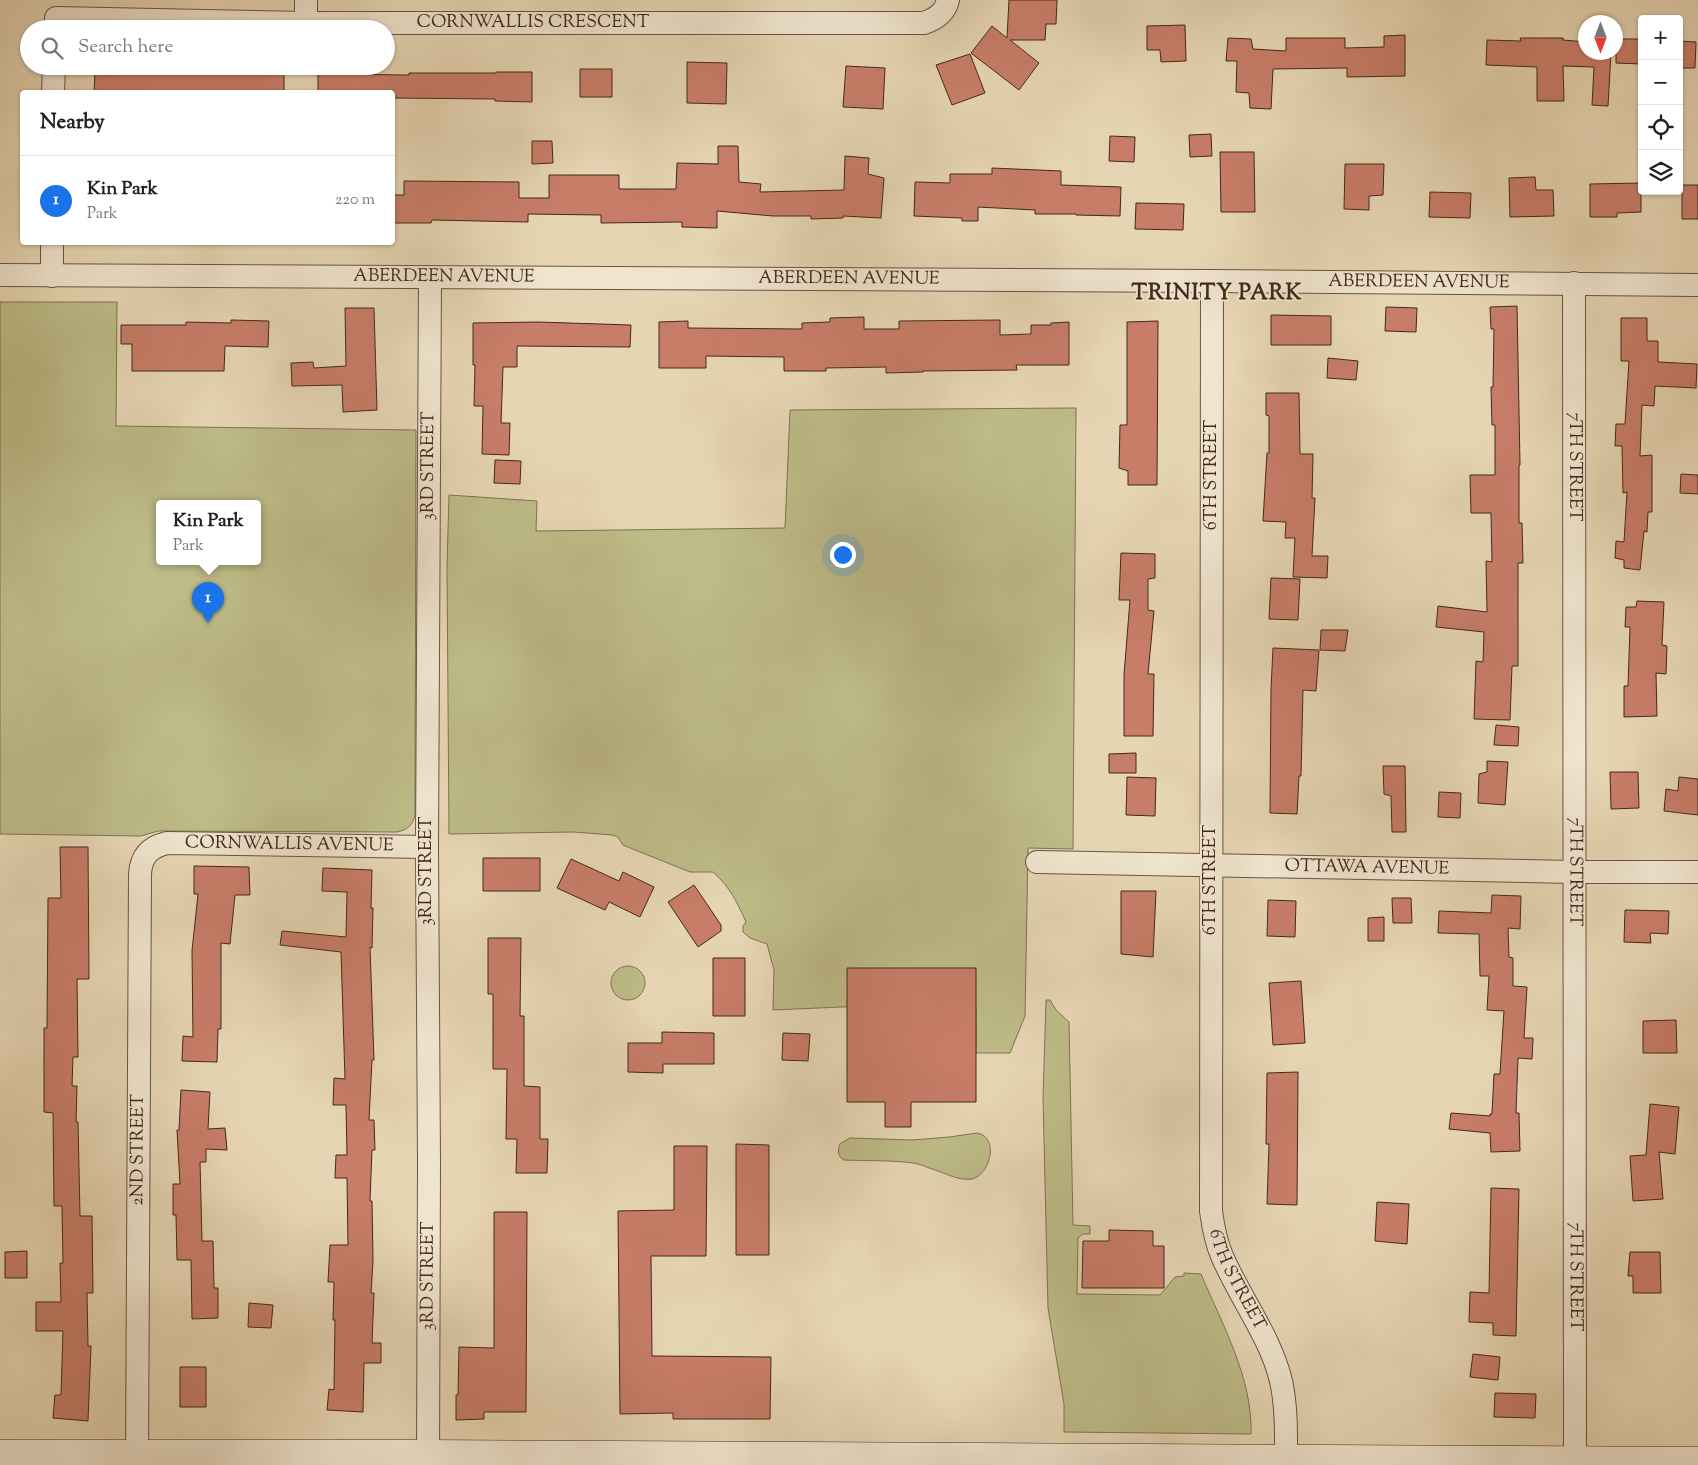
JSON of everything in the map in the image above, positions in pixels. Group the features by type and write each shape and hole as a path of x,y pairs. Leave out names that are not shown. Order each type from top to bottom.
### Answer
{"main road":[{"path":"0,1454 137,1454 428,1460 1698,1461"}],"street":[{"path":"306,0 306,20"},
{"name":"CORNWALLIS CRESCENT","path":"395,23 924,23 935,19 941,13 948,0"},
{"name":"CORNWALLIS CRESCENT","path":"56,16 199,20"},
{"path":"54,75 54,90"},
{"path":"52,245 52,276"},
{"name":"ABERDEEN AVENUE","path":"0,276 1212,280 1698,285"},
{"name":"3RD STREET","path":"428,1460 427,847 430,277"},
{"name":"6TH STREET","path":"1212,280 1211,1211 1214,1232 1222,1256 1273,1358 1281,1381 1286,1422 1286,1462"},
{"name":"7TH STREET","path":"1574,283 1575,1460"},
{"name":"CORNWALLIS AVENUE","path":"152,848 167,843 427,847"},
{"name":"2ND STREET","path":"137,1454 140,874 142,860 152,848"},
{"name":"OTTAWA AVENUE","path":"1037,862 1574,872 1698,872"}],"shaded area":[{"path":"0,302 117,302 116,426 416,430 415,816 409,827 397,832 158,831 141,836 0,834"},
{"path":"1076,408 1073,849 1028,848 1025,1016 1010,1053 976,1053 976,1006 841,1007 773,1010 774,970 767,944 750,938 743,932 743,926 746,922 739,908 729,889 713,872 690,872 623,845 618,837 613,835 573,832 449,834 447,566 449,495 537,501 536,531 785,528 790,410"},
{"path":"628,966 635,967 640,971 644,976 644,990 640,995 635,999 628,1000 621,999 616,995 612,990 611,983 612,976 616,971 621,967"},
{"path":"1046,1000 1050,1000 1056,1010 1069,1022 1073,1225 1090,1226 1090,1234 1083,1234 1078,1238 1077,1294 1160,1295 1175,1277 1184,1276 1184,1273 1201,1274 1227,1332 1242,1372 1250,1413 1251,1434 1064,1432 1064,1404 1048,1308 1043,1097"},
{"path":"977,1133 984,1136 988,1141 990,1156 984,1171 972,1179 958,1178 913,1163 844,1160 840,1157 839,1153 840,1144 850,1138 912,1140"}],"building":[{"path":"1009,0 1057,0 1056,24 1046,24 1045,40 1010,40 1039,63 1019,90 971,53 992,26 1007,38"},
{"path":"1185,25 1186,61 1161,62 1160,50 1147,50 1147,26"},
{"path":"1405,35 1405,76 1347,77 1347,68 1273,69 1271,109 1250,108 1249,93 1236,92 1237,61 1226,61 1228,38 1251,39 1253,49 1286,51 1286,38 1345,38 1345,48 1384,47 1384,36"},
{"path":"1520,38 1563,38 1563,40 1578,41 1578,60 1611,60 1608,106 1592,105 1594,67 1563,66 1564,101 1537,101 1537,67 1486,65 1487,40 1521,41"},
{"path":"1623,39 1638,39 1638,64 1616,63 1616,60 1623,60"},
{"path":"1683,41 1696,42 1695,68 1683,68"},
{"path":"970,54 985,93 952,105 936,65"},
{"path":"687,62 727,63 726,104 687,103"},
{"path":"846,66 885,68 883,109 843,107"},
{"path":"580,69 612,69 612,97 580,97"},
{"path":"532,72 532,102 495,101 495,99 395,98 395,90 318,90 318,75"},
{"path":"95,75 284,75 284,90 94,90"},
{"path":"1211,134 1212,156 1190,157 1189,135"},
{"path":"1110,136 1135,137 1134,162 1109,161"},
{"path":"532,141 552,141 553,163 532,164"},
{"path":"718,146 738,146 739,182 761,184 760,192 844,190 845,156 869,158 868,174 884,178 881,218 843,216 843,218 811,219 811,216 773,216 717,211 717,228 682,227 682,222 601,223 601,215 528,214 528,222 432,220 431,223 395,223 395,195 404,195 404,181 519,182 519,198 549,198 549,175 619,175 619,189 676,189 677,163 718,164"},
{"path":"1220,152 1254,152 1255,212 1221,212"},
{"path":"1345,164 1384,164 1383,195 1369,196 1369,210 1344,209"},
{"path":"992,168 1061,171 1061,185 1121,187 1120,216 1035,214 1035,210 978,207 978,221 962,221 962,218 914,216 915,182 950,183 950,174 992,174"},
{"path":"1535,177 1536,190 1553,190 1554,216 1510,217 1509,178"},
{"path":"1638,183 1638,195 1641,195 1641,212 1617,213 1617,217 1590,217 1590,184"},
{"path":"1683,185 1698,185 1698,219 1682,219"},
{"path":"1430,192 1471,193 1470,218 1429,217"},
{"path":"1136,203 1184,204 1183,230 1135,229"},
{"path":"1517,306 1520,465 1519,523 1522,523 1523,563 1518,563 1518,666 1512,666 1510,720 1474,719 1476,661 1483,662 1484,632 1436,627 1438,606 1487,612 1486,561 1492,562 1491,513 1471,513 1470,475 1495,475 1495,425 1492,425 1491,387 1493,387 1494,329 1491,329 1490,307"},
{"path":"1386,307 1417,308 1416,332 1385,331"},
{"path":"345,308 374,308 377,410 343,412 342,385 292,386 291,363 313,362 314,368 346,366"},
{"path":"1271,315 1331,316 1331,345 1271,345"},
{"path":"864,317 864,329 899,329 899,321 1000,320 1000,335 1031,334 1031,325 1051,325 1051,323 1069,322 1069,365 1016,365 1017,370 886,373 886,367 826,368 826,371 784,371 784,357 706,356 706,368 659,368 659,322 688,321 688,328 802,329 802,323 830,322 830,318"},
{"path":"1621,318 1647,318 1647,341 1658,341 1658,362 1697,364 1696,388 1655,386 1654,406 1642,405 1640,456 1652,455 1652,512 1648,512 1647,532 1644,531 1640,570 1624,568 1624,560 1615,558 1616,541 1624,542 1627,492 1623,493 1622,446 1615,446 1616,424 1625,424 1629,361 1621,361"},
{"path":"231,320 269,321 268,347 225,346 224,371 132,371 132,344 121,344 121,325 186,325 186,322 231,323"},
{"path":"1158,321 1157,485 1128,485 1128,471 1119,468 1120,425 1127,425 1127,322"},
{"path":"538,322 631,325 630,347 517,346 517,367 503,367 501,423 510,423 509,455 482,454 483,406 474,406 473,323"},
{"path":"1328,358 1358,361 1356,380 1327,378"},
{"path":"1266,393 1299,393 1300,454 1313,454 1312,498 1315,498 1312,556 1328,556 1327,578 1293,577 1295,538 1285,538 1286,522 1263,521 1267,453 1269,453 1269,416 1266,415"},
{"path":"495,460 521,461 520,484 494,483"},
{"path":"1681,474 1698,475 1698,494 1680,493"},
{"path":"1121,553 1155,554 1155,578 1148,579 1148,610 1154,611 1148,674 1154,674 1153,736 1124,736 1124,675 1130,600 1119,600"},
{"path":"1271,578 1300,579 1298,620 1269,619"},
{"path":"1637,601 1664,602 1662,645 1667,646 1666,674 1656,673 1657,716 1624,717 1624,686 1628,686 1630,627 1625,627 1626,607 1636,607"},
{"path":"1321,630 1348,630 1345,651 1320,650"},
{"path":"1273,648 1319,650 1316,691 1303,690 1301,776 1299,776 1297,814 1270,813"},
{"path":"1496,725 1519,727 1518,746 1494,745"},
{"path":"1136,753 1136,773 1109,773 1109,754"},
{"path":"1487,761 1508,762 1505,805 1478,803 1479,774 1487,772"},
{"path":"1383,766 1405,766 1406,832 1392,832 1391,796 1384,794"},
{"path":"1610,772 1638,772 1639,808 1611,809"},
{"path":"1127,777 1156,778 1155,816 1126,815"},
{"path":"1679,777 1698,779 1698,815 1664,811 1666,789 1678,791"},
{"path":"1439,792 1461,793 1460,818 1438,817"},
{"path":"60,847 88,847 89,979 77,979 78,1057 73,1057 72,1086 77,1086 76,1122 78,1122 80,1216 92,1216 93,1293 87,1293 88,1346 91,1346 88,1421 53,1418 55,1395 61,1395 63,1331 36,1331 36,1302 61,1302 60,1263 63,1263 62,1206 54,1206 53,1113 44,1112 44,1028 47,1028 48,898 61,898"},
{"path":"483,858 540,858 540,891 483,891"},
{"path":"571,859 619,881 623,872 654,887 640,917 609,902 605,910 557,888"},
{"path":"194,866 249,867 250,895 235,895 230,944 221,943 221,1029 218,1029 217,1062 182,1061 183,1036 193,1037 192,951 198,894 194,894"},
{"path":"323,868 372,870 372,948 370,947 374,1060 372,1060 369,1120 374,1120 375,1150 372,1150 370,1201 372,1201 373,1261 371,1293 374,1293 372,1343 381,1343 381,1363 364,1363 363,1412 327,1410 329,1389 334,1390 334,1282 328,1282 330,1245 348,1245 347,1178 335,1178 336,1155 347,1155 346,1105 333,1105 334,1078 345,1079 341,952 280,945 282,931 346,937 347,892 322,891"},
{"path":"694,885 721,925 721,931 698,947 668,902"},
{"path":"1121,891 1156,891 1153,957 1121,954"},
{"path":"1492,895 1521,896 1520,929 1508,928 1509,957 1513,958 1513,986 1527,987 1524,1038 1533,1038 1532,1059 1518,1058 1516,1113 1519,1113 1520,1151 1491,1152 1490,1133 1449,1129 1451,1113 1490,1116 1492,1114 1494,1074 1500,1074 1504,1011 1487,1010 1489,976 1480,976 1479,934 1438,933 1439,911 1491,913"},
{"path":"1392,898 1411,898 1412,923 1393,923"},
{"path":"1268,900 1296,901 1295,937 1267,936"},
{"path":"1625,910 1669,911 1668,934 1650,933 1651,943 1624,942"},
{"path":"1384,917 1384,941 1368,941 1368,918"},
{"path":"488,938 521,938 520,1016 524,1016 524,1086 540,1087 540,1139 548,1139 547,1173 516,1173 517,1139 506,1139 507,1069 493,1069 493,994 488,994"},
{"path":"713,958 745,958 745,1016 713,1016"},
{"path":"847,968 976,968 976,1102 911,1102 911,1127 885,1127 885,1102 847,1102"},
{"path":"1301,981 1305,1043 1273,1045 1269,983"},
{"path":"1676,1020 1677,1053 1643,1053 1643,1021"},
{"path":"662,1032 714,1033 714,1064 663,1064 663,1073 628,1072 628,1043 662,1043"},
{"path":"783,1033 810,1034 808,1061 782,1060"},
{"path":"1298,1072 1297,1205 1267,1204 1269,1144 1266,1144 1267,1073"},
{"path":"181,1090 210,1092 208,1129 225,1128 227,1150 206,1149 206,1162 200,1162 202,1241 213,1241 214,1288 218,1288 218,1318 192,1319 191,1260 177,1260 176,1215 173,1215 173,1184 180,1184 177,1130 179,1130"},
{"path":"1650,1104 1679,1107 1675,1154 1659,1152 1663,1199 1633,1201 1630,1156 1646,1155"},
{"path":"736,1144 769,1145 769,1255 736,1255"},
{"path":"674,1146 707,1146 706,1256 651,1256 652,1356 771,1357 770,1419 673,1419 673,1413 620,1414 618,1211 674,1210"},
{"path":"1491,1188 1519,1189 1516,1336 1493,1335 1493,1323 1469,1322 1470,1292 1489,1293"},
{"path":"1377,1202 1409,1204 1407,1244 1375,1241"},
{"path":"494,1212 527,1212 526,1412 484,1412 484,1419 456,1420 459,1347 494,1348"},
{"path":"1109,1230 1153,1231 1153,1246 1164,1246 1164,1288 1082,1288 1083,1241 1109,1241"},
{"path":"27,1251 27,1278 5,1278 5,1252"},
{"path":"1630,1252 1660,1252 1661,1293 1633,1293 1633,1276 1628,1276"},
{"path":"249,1303 273,1305 271,1328 248,1327"},
{"path":"1473,1354 1500,1357 1498,1380 1470,1377"},
{"path":"180,1367 206,1367 206,1407 180,1407"},
{"path":"1495,1393 1536,1394 1535,1418 1494,1417"}],"place":[{"name":"Kin Park","path":"208,623"}],"district":[{"name":"TRINITY PARK","path":"1217,294"}]}
